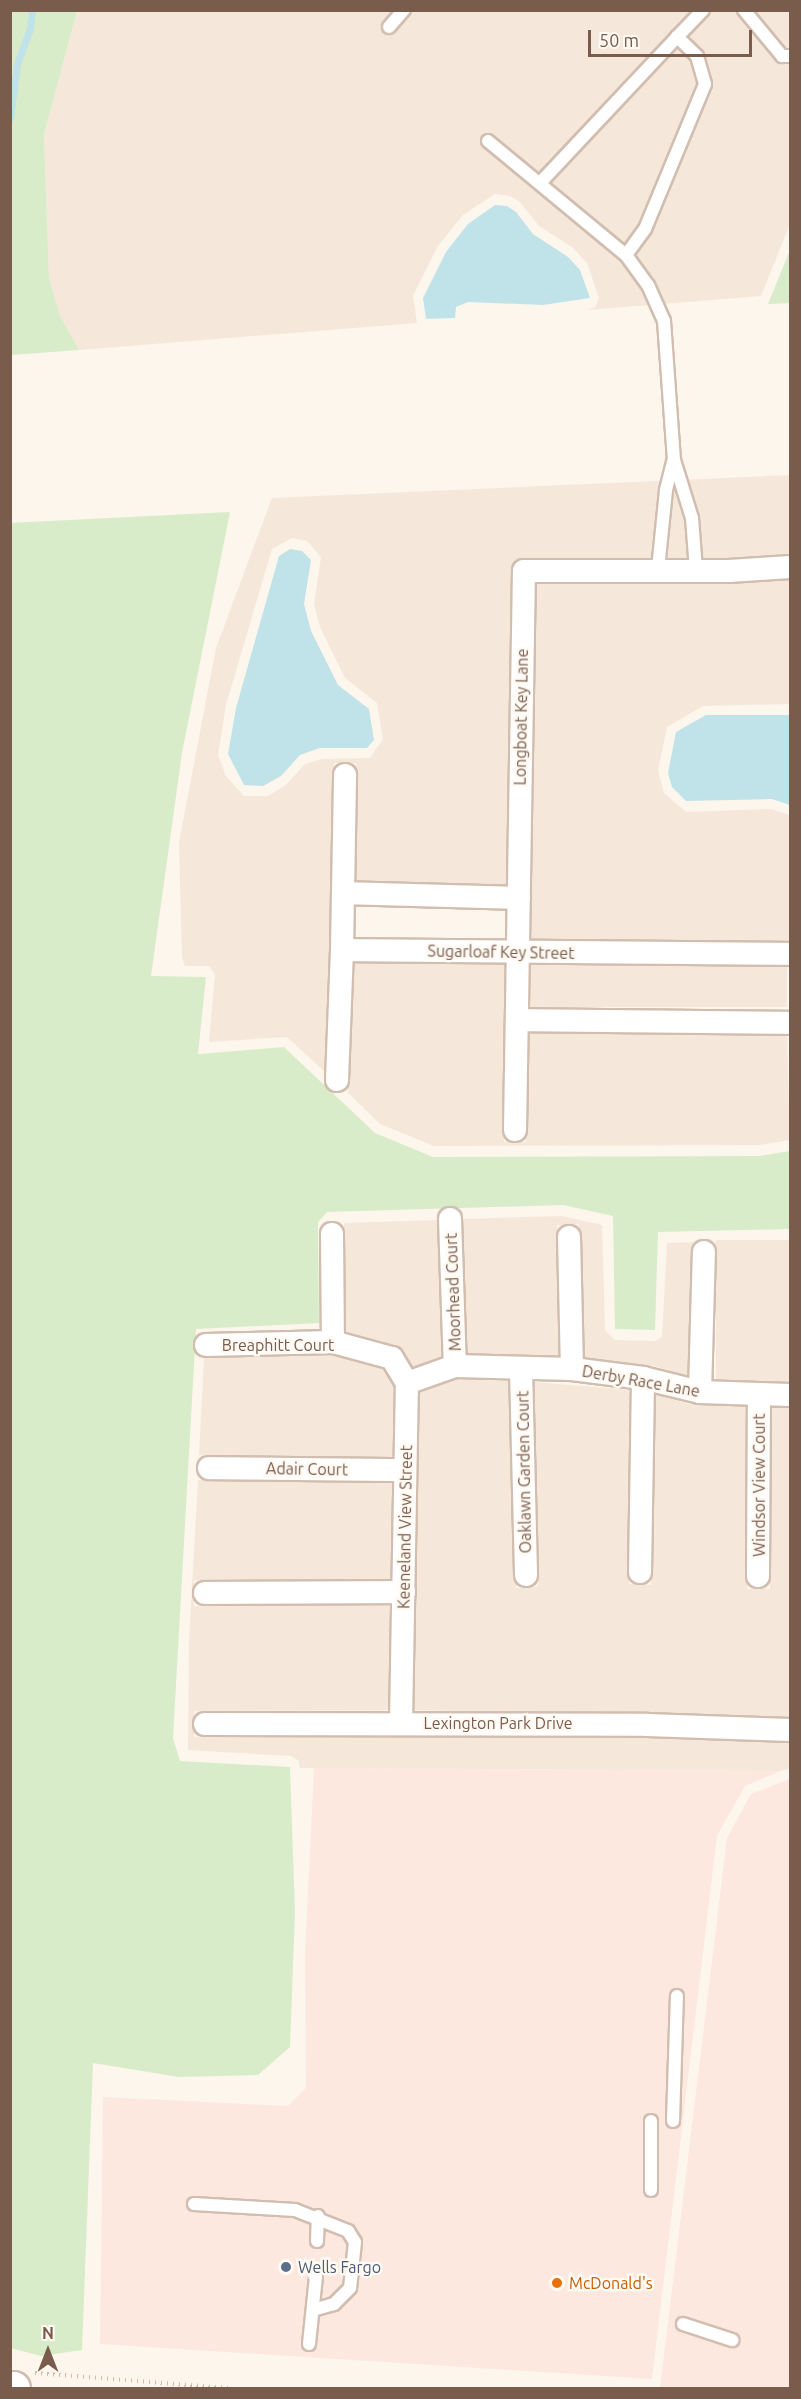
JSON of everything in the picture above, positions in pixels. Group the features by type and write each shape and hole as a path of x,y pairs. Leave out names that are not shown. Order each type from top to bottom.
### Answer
{"street":[{"name":"Longboat Key Lane","path":"515,1130 524,571 790,567"},
{"path":"337,1080 345,775"},
{"path":"343,893 519,898"},
{"name":"Sugarloaf Key Street","path":"342,950 790,954"},
{"path":"517,1020 790,1023"},
{"name":"Moorhead Court","path":"450,1219 455,1366"},
{"path":"332,1234 333,1342"},
{"path":"569,1237 572,1369"},
{"path":"700,1392 704,1252"},
{"name":"Breaphitt Court","path":"206,1345 333,1342 392,1358 407,1383"},
{"path":"407,1383 455,1366"},
{"name":"Derby Race Lane","path":"455,1366 572,1369 643,1378 700,1392 790,1395"},
{"name":"Oaklawn Garden Court","path":"522,1369 526,1575"},
{"path":"640,1572 643,1378"},
{"name":"Keeneland View Street","path":"401,1723 407,1383"},
{"name":"Windsor View Court","path":"758,1576 759,1394"},
{"name":"Adair Court","path":"209,1468 405,1470"},
{"path":"205,1593 404,1592"},
{"name":"Lexington Park Drive","path":"205,1724 647,1725 790,1730"}],"lane":[{"path":"389,27 404,10"},
{"path":"540,183 703,10"},
{"path":"744,10 782,56 790,56"},
{"path":"626,255 645,229 705,84 697,56 677,37"},
{"path":"488,141 626,255 648,285 664,321 674,460 692,518 696,570"},
{"path":"658,569 666,490 674,460"},
{"path":"673,2121 677,1996"},
{"path":"651,2121 651,2190"},
{"path":"194,2204 285,2209 318,2216 348,2230 355,2242 354,2273 342,2298 313,2310"},
{"path":"317,2241 318,2216"},
{"path":"309,2344 316,2276"},
{"path":"683,2324 732,2340"}],"path":[{"path":"15,2383 228,2388"}],"shaded area":[{"path":"77,11 790,11 790,224 761,296 588,310 595,307 599,298 587,263 572,247 539,226 520,202 510,196 495,194 463,215 438,246 413,296 417,323 79,350 60,317 49,278 44,135"},
{"path":"790,475 790,554 729,558 525,558 514,570 508,885 355,881 356,763 334,763 326,1073 287,1037 209,1042 215,974 209,966 185,966 182,958 179,842 216,648 272,498","holes":["292,538 307,541 321,557 314,604 320,627 345,678 377,703 383,739 370,758 322,759 305,764 286,785 268,796 244,796 226,776 218,755 226,705 272,549"]},
{"path":"790,579 790,704 703,706 667,727 658,771 664,793 686,812 771,809 790,815 790,942 530,939 535,583 729,584"},
{"path":"353,963 506,964 504,1142 526,1142 528,1033 787,1036 790,1140 759,1145 434,1146 380,1124 348,1093"},
{"path":"529,965 787,965 787,1007 529,1007"},
{"path":"562,1216 602,1225 605,1330 615,1340 655,1341 662,1337 667,1243 693,1242 689,1377 655,1366 583,1358 579,1224 557,1225 560,1356 466,1354 462,1219"},
{"path":"439,1220 444,1357 411,1368 395,1346 344,1332 344,1223"},
{"path":"716,1240 790,1240 790,1382 716,1382"},
{"path":"332,1355 385,1370 395,1387 395,1458 199,1455 204,1358"},
{"path":"457,1379 511,1381 516,1588 538,1587 533,1382 632,1390 629,1584 651,1585 654,1394 689,1404 747,1406 747,1589 770,1589 770,1407 790,1408 790,1718 413,1710 418,1392"},
{"path":"198,1480 394,1483 393,1579 194,1580 194,1606 393,1605 390,1710 194,1711 194,1737 647,1737 790,1743 790,1768 781,1771 300,1768 298,1760 290,1756 188,1750 189,1639"},
{"path":"314,1768 781,1771 745,1786 717,1836 652,2379 100,2344 103,2097 288,2106 306,2088 305,1954"},
{"path":"790,1779 790,2388 660,2388 727,1838 751,1794"}],"green space":[{"path":"11,10 77,11 44,135 49,278 60,316 79,350 11,355"},
{"path":"790,250 790,303 768,304"},
{"path":"230,512 182,753 151,976 206,977 198,1054 284,1047 375,1133 433,1157 759,1156 790,1151 790,1229 658,1232 655,1330 615,1329 613,1216 563,1205 327,1212 318,1222 319,1323 196,1329 173,1738 180,1761 290,1767 295,1912 290,2047 258,2075 179,2077 93,2063 82,2350 41,2356 10,2348 10,523"}],"water":[{"path":"495,205 507,206 516,212 533,234 568,257 580,270 590,298 543,305 468,302 456,307 455,318 426,319 423,298 446,252 468,224"},
{"path":"290,549 302,551 311,560 304,604 311,631 338,685 369,709 374,740 367,748 320,748 300,755 281,776 263,786 244,785 228,754 236,708 279,556"},
{"path":"706,715 790,715 790,805 772,799 686,801 672,787 668,773 676,732"}],"waterway":[{"path":"10,118 17,64 30,29 32,10"}],"place":[{"name":"Wells Fargo","path":"286,2267"},
{"name":"McDonald's","path":"557,2283"}]}
